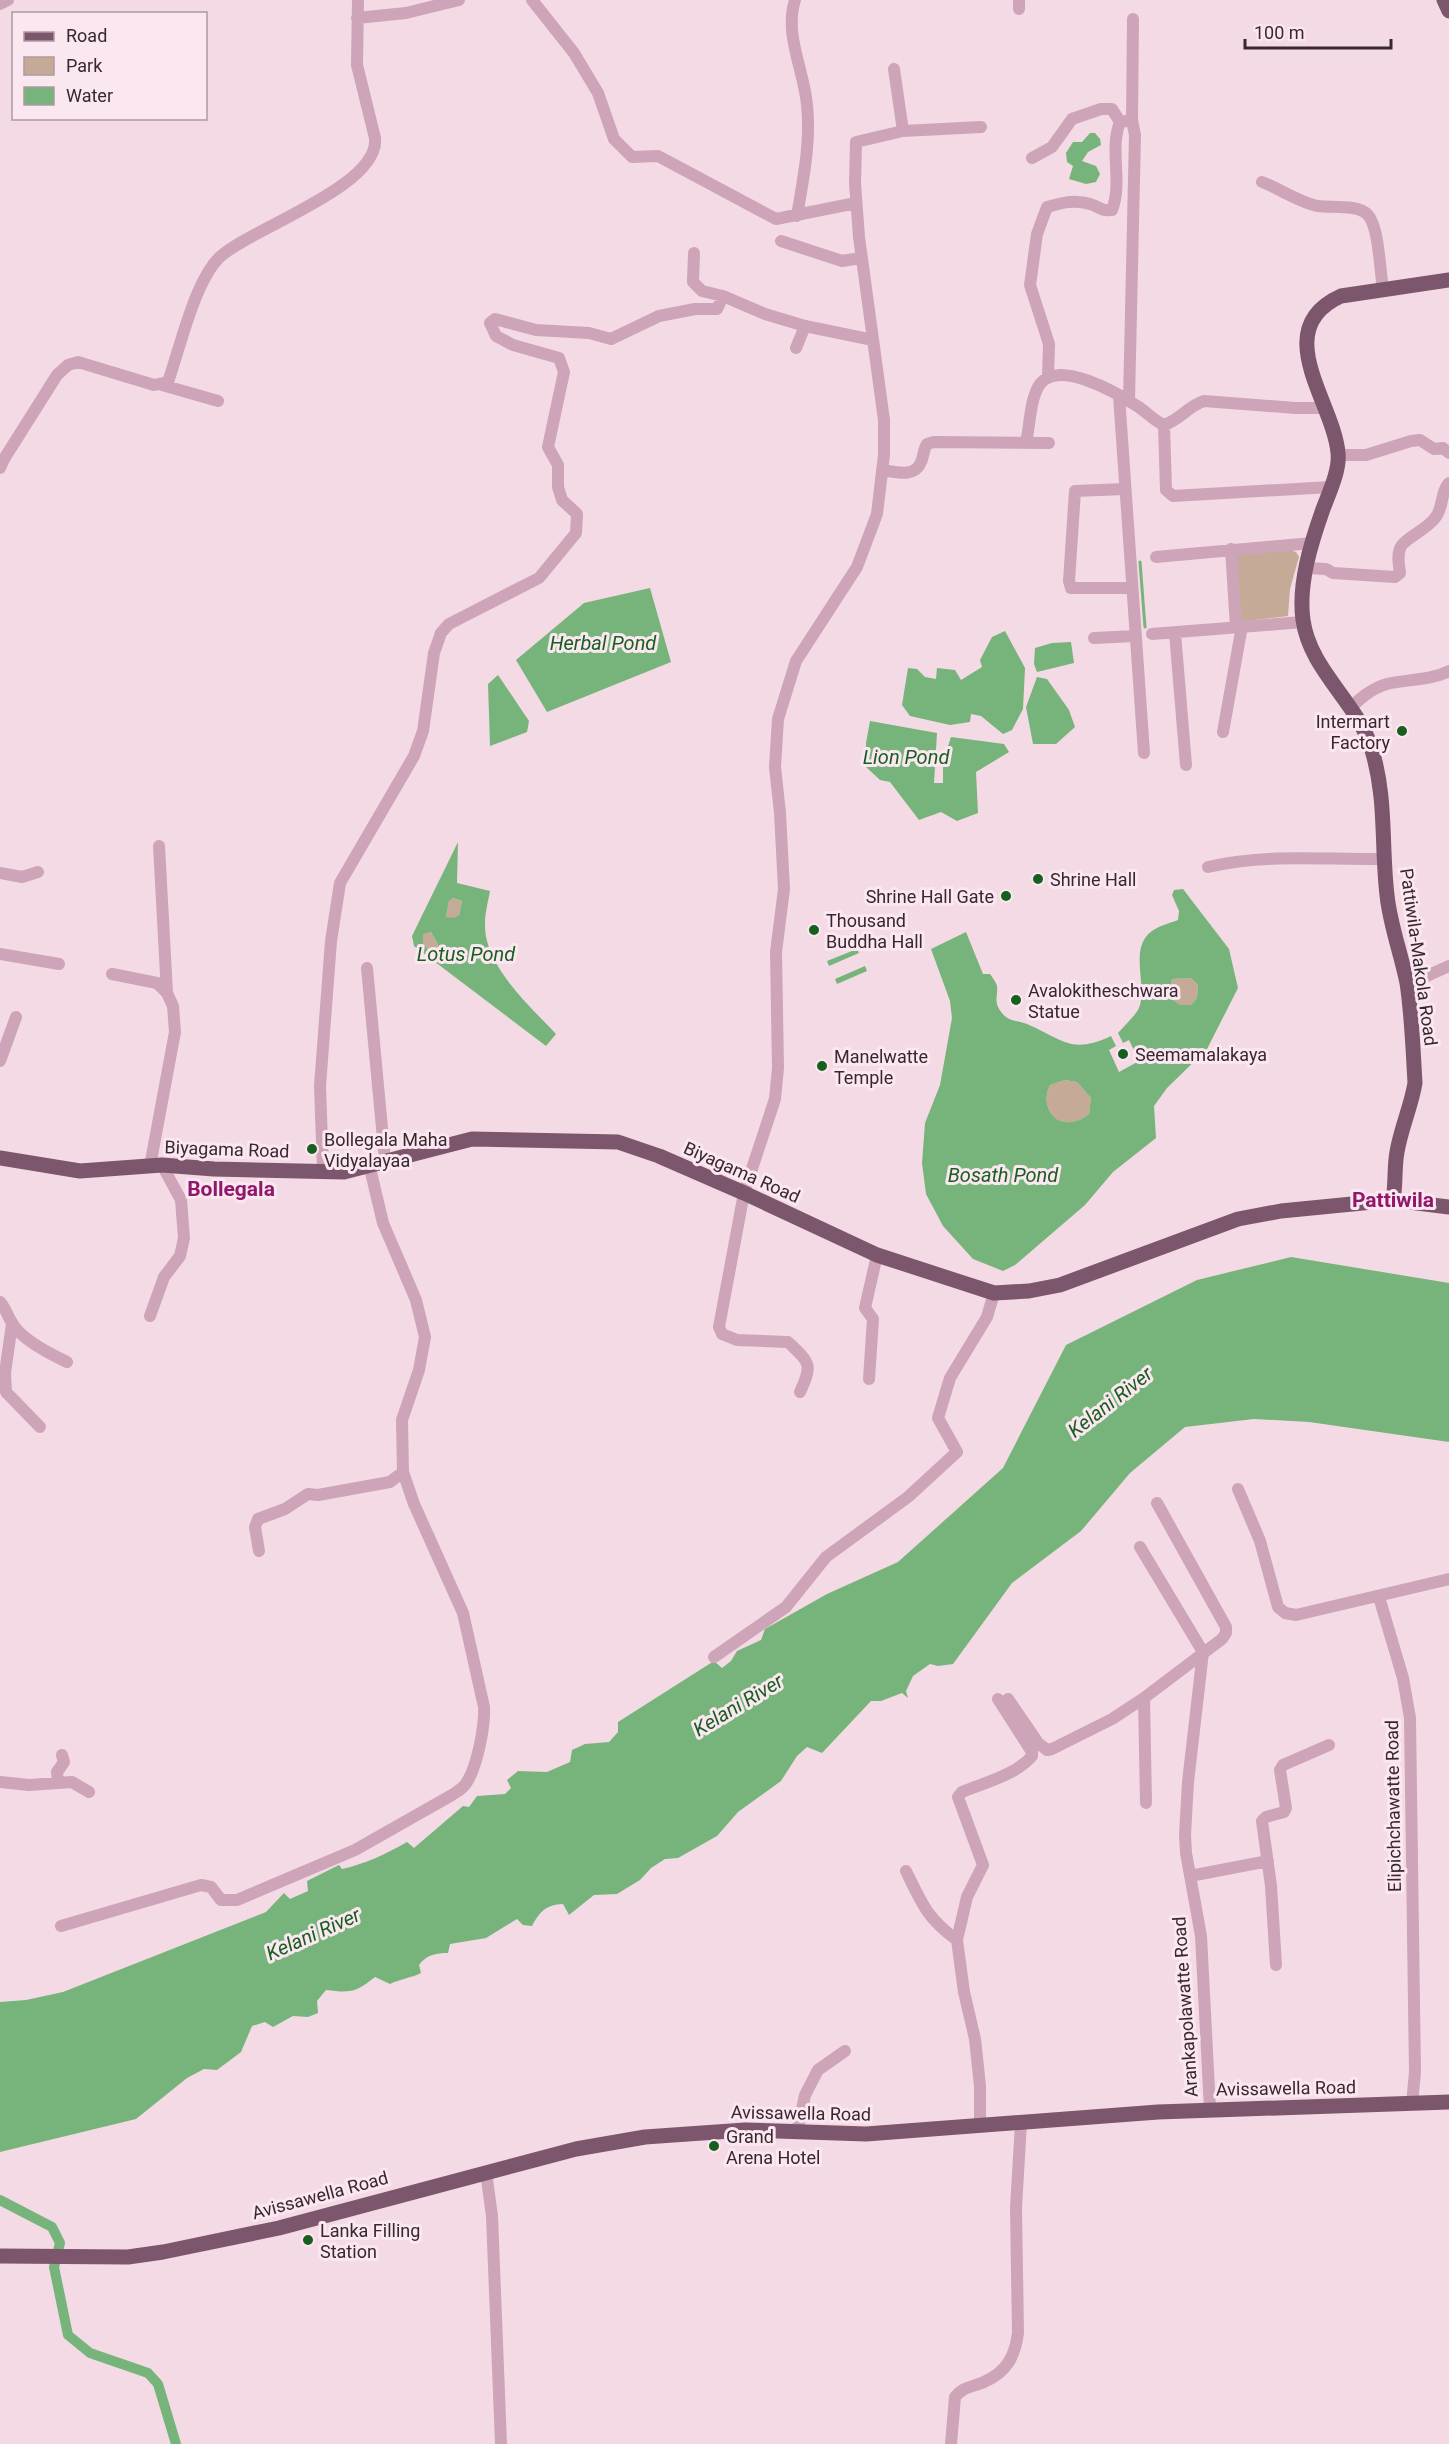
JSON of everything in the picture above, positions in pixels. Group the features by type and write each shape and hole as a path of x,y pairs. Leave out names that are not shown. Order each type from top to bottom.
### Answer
{"main road":[{"path":"1444,0 1449,11"},
{"name":"Pattiwila-Makola Road","path":"1393,1200 1396,1155 1413,1098 1415,1083 1407,985 1392,927 1387,895 1384,816 1379,774 1370,743 1350,708 1329,681 1311,648 1303,622 1302,595 1312,543 1339,455 1336,438 1312,378 1307,341 1311,324 1318,311 1328,302 1341,296 1449,280"},
{"name":"Biyagama Road","path":"0,1158 80,1171 156,1166 344,1172 472,1139 618,1142 659,1156 744,1193 877,1255 994,1293 1029,1291 1060,1285 1238,1219 1281,1211 1393,1200 1449,1207"},
{"name":"Avissawella Road","path":"0,2256 128,2257 205,2244 279,2228 576,2149 645,2137 745,2130 866,2134 1210,2109 1449,2102"}],"street":[{"path":"0,4 9,0"},
{"path":"162,385 168,382 199,289 220,256 314,203 360,171 376,149 357,65 358,0"},
{"path":"357,18 406,13 459,0"},
{"path":"532,0 574,53 598,93 614,139 632,157 658,156 776,219 856,203"},
{"path":"795,0 791,12 792,30 807,104 808,148 797,216"},
{"path":"1048,376 1049,344 1030,285 1037,234 1047,207 1067,201 1090,204 1102,211 1112,210 1117,198 1115,135 1126,121 1133,19"},
{"path":"894,69 903,131"},
{"path":"1032,158 1052,147 1072,119 1101,109 1112,109 1126,121 1135,135 1124,399 1125,489 1144,753"},
{"path":"800,1392 810,1372 807,1360 788,1342 737,1340 722,1334 719,1327 744,1193 776,1099 778,1068 776,952 784,890 775,767 778,719 796,661 857,567 877,514 884,420 861,258 856,203 856,142 903,131 981,127"},
{"path":"1262,182 1315,206 1367,213 1371,218 1376,237 1383,289"},
{"path":"781,241 842,261 861,258"},
{"path":"694,253 693,282 702,291 723,296 765,314 805,326 873,340"},
{"path":"323,1172 320,1086 331,941 340,883 414,756 423,731 434,653 441,633 449,624 539,578 576,533 577,514 562,500 558,487 558,465 549,447 564,372 559,358 513,345 496,336 489,323 495,319 536,330 589,333 611,339 659,316 695,309 717,309 723,296"},
{"path":"796,348 805,326"},
{"path":"0,468 57,375 68,365 78,362 154,385 162,385 219,401"},
{"path":"1026,443 1039,385 1048,376 1064,373 1076,376 1124,399 1164,425 1172,423 1195,404 1204,401 1324,408"},
{"path":"1164,425 1166,490 1173,496 1331,487"},
{"path":"1339,455 1366,455 1420,440 1434,449 1443,448 1449,453"},
{"path":"882,470 907,473 916,470 921,463 924,448 927,444 934,442 1048,443"},
{"path":"1307,568 1326,568 1333,573 1351,575 1395,577 1400,573 1398,554 1402,545 1436,518 1442,507 1445,487 1449,483"},
{"path":"1125,489 1076,491 1069,581 1071,588 1132,588"},
{"path":"1156,556 1312,543"},
{"path":"1223,732 1239,627 1231,549"},
{"path":"1152,634 1303,622"},
{"path":"1174,633 1186,765"},
{"path":"1094,638 1135,636"},
{"path":"1350,708 1373,689 1387,684 1440,676 1449,671"},
{"path":"159,846 166,993"},
{"path":"1208,867 1236,860 1270,857 1385,859"},
{"path":"0,873 22,877 38,872"},
{"path":"0,954 59,964"},
{"path":"1407,985 1449,966"},
{"path":"367,968 386,1160"},
{"path":"112,974 157,984 166,993 173,1006 175,1032 156,1166 181,1200 184,1238 180,1256 164,1277 150,1316"},
{"path":"0,1060 16,1017"},
{"path":"61,1926 201,1885 211,1887 221,1900 237,1900 355,1850 453,1795 466,1784 477,1754 484,1721 484,1707 463,1613 414,1504 403,1472 402,1420 419,1370 425,1337 416,1300 386,1231 369,1164"},
{"path":"869,1379 873,1319 865,1308 877,1255"},
{"path":"714,1657 786,1607 826,1557 901,1503 957,1452 938,1418 950,1378 987,1317 994,1293"},
{"path":"0,1302 12,1324 45,1352 67,1362"},
{"path":"12,1324 5,1373 6,1392 40,1427"},
{"path":"259,1551 255,1527 258,1519 285,1509 308,1494 318,1495 390,1482 403,1472"},
{"path":"1238,1489 1260,1541 1278,1607 1285,1613 1296,1615 1449,1579"},
{"path":"980,2126 980,2086 975,2039 964,1992 957,1940 967,1897 983,1865 958,1797 962,1792 1002,1776 1027,1762 1032,1756 1032,1752 1003,1699 1038,1743 1047,1750 1057,1748 1112,1719 1144,1698 1222,1639 1226,1633 1226,1627 1157,1503"},
{"path":"1140,1547 1203,1653"},
{"name":"Elipichchawatte Road","path":"1379,1597 1403,1678 1410,1718 1415,2072 1412,2104"},
{"name":"Arankapolawatte Road","path":"1203,1653 1186,1806 1186,1853 1202,1936 1210,2109"},
{"path":"1144,1698 1146,1803"},
{"path":"1276,1965 1268,1861 1262,1821 1266,1817 1284,1812 1286,1808 1280,1770 1282,1765 1329,1745"},
{"path":"58,1783 57,1772 64,1762 62,1755"},
{"path":"0,1782 29,1785 58,1783 74,1778 89,1792"},
{"path":"1190,1876 1268,1861"},
{"path":"906,1871 925,1910 936,1924 957,1940"},
{"path":"797,2133 805,2095 818,2070 845,2051"},
{"path":"951,2444 955,2397 959,2391 986,2382 1005,2367 1016,2352 1018,2333 1016,2208 1021,2123"},
{"path":"486,2172 492,2216 501,2444"}],"green space":[{"path":"1284,548 1296,552 1299,557 1290,589 1288,616 1239,622 1235,553"},
{"path":"453,898 462,901 459,915 454,919 446,917 449,901"},
{"path":"431,932 441,950 438,953 431,952 423,944 423,933"},
{"path":"1191,978 1198,985 1197,998 1191,1005 1180,1005 1168,996 1172,979"},
{"path":"1065,1080 1077,1082 1091,1098 1089,1114 1076,1121 1061,1121 1055,1118 1048,1107 1047,1092 1050,1085"}],"water":[{"path":"1090,133 1095,133 1101,145 1088,152 1082,161 1096,166 1100,174 1096,182 1086,184 1069,179 1073,166 1067,162 1066,153 1073,142 1082,142"},
{"name":"Herbal Pond","path":"650,588 671,662 547,712 516,660 584,603"},
{"path":"1005,631 1025,668 1023,709 1012,730 1003,734 981,716 971,714 970,722 950,725 910,716 902,705 908,668 917,669 925,677 936,679 937,668 955,670 961,680 982,667 980,660 992,637"},
{"path":"1071,642 1074,663 1037,672 1034,664 1035,648 1052,643"},
{"path":"498,675 529,721 527,732 490,746 488,684"},
{"path":"1037,677 1047,679 1069,710 1075,727 1056,744 1033,744 1026,707"},
{"name":"Lion Pond","path":"870,721 937,733 934,783 943,783 943,761 951,737 1004,744 1009,752 976,772 978,813 957,821 941,812 919,820 890,782 880,780 866,767 866,743"},
{"name":"Lotus Pond","path":"458,842 457,883 490,891 485,923 486,939 492,954 510,984 556,1034 546,1046 414,946 412,936","holes":["453,898 462,901 459,915 454,918 446,917 449,901","431,932 441,950 438,953 431,952 423,944 423,934"]},
{"name":"Bosath Pond","path":"1183,889 1229,949 1238,988 1207,1049 1167,1088 1154,1106 1156,1138 1113,1172 1085,1205 1015,1265 1003,1271 973,1259 943,1226 926,1194 922,1163 925,1123 940,1085 952,1018 950,1001 931,949 966,932 983,974 990,974 996,983 996,1000 1005,1016 1076,1045 1097,1042 1111,1036 1116,1046 1109,1050 1119,1072 1139,1061 1129,1040 1123,1043 1118,1033 1139,1008 1141,999 1140,957 1145,938 1155,929 1178,920 1179,911 1172,895 1174,890","holes":["1191,978 1198,985 1197,998 1191,1005 1180,1005 1168,996 1172,979","1065,1080 1077,1082 1091,1098 1089,1114 1076,1121 1061,1121 1055,1118 1048,1107 1047,1092 1050,1085"]},
{"path":"857,949 859,953 829,966 827,961"},
{"path":"865,966 867,971 837,984 835,979"},
{"name":"Kelani River","path":"1291,1257 1449,1283 1449,1442 1309,1422 1254,1419 1185,1427 1130,1473 1081,1531 1012,1583 953,1664 938,1666 930,1664 913,1676 906,1691 908,1698 902,1693 881,1701 871,1701 822,1753 807,1747 797,1756 781,1781 738,1812 717,1836 678,1858 665,1859 651,1868 640,1880 617,1894 594,1895 569,1915 563,1904 548,1907 538,1916 532,1926 523,1925 517,1919 486,1938 450,1944 448,1953 439,1953 425,1959 419,1965 421,1973 417,1975 390,1984 375,1977 352,1991 326,1990 317,2001 318,2013 308,2017 293,2016 273,2027 265,2022 252,2026 241,2052 217,2070 204,2069 187,2078 136,2119 0,2152 0,2002 26,2000 63,1992 266,1912 284,1893 290,1899 308,1891 307,1881 339,1865 342,1869 359,1864 407,1842 414,1848 463,1806 469,1807 477,1796 505,1794 511,1788 507,1780 518,1771 547,1772 570,1762 572,1750 585,1744 609,1742 618,1732 618,1722 714,1661 722,1668 731,1661 737,1651 761,1640 765,1629 827,1594 898,1562 1003,1468 1066,1345 1197,1280"}],"waterway":[{"path":"1140,562 1145,627"},
{"path":"0,2200 52,2227 60,2243 54,2267 68,2335 90,2353 148,2373 158,2384 176,2444"}],"place":[{"name":"Intermart Factory","path":"1402,731"},
{"name":"Shrine Hall","path":"1038,879"},
{"name":"Shrine Hall Gate","path":"1006,896"},
{"name":"Thousand Buddha Hall","path":"814,930"},
{"name":"Avalokitheschwara Statue","path":"1016,1000"},
{"name":"Seemamalakaya","path":"1123,1054"},
{"name":"Manelwatte Temple","path":"822,1066"},
{"name":"Bollegala Maha Vidyalayaa","path":"312,1149"},
{"name":"Grand Arena Hotel","path":"714,2146"},
{"name":"Lanka Filling Station","path":"308,2240"}],"district":[{"name":"Bollegala","path":"231,1189"},
{"name":"Pattiwila","path":"1393,1200"}]}
